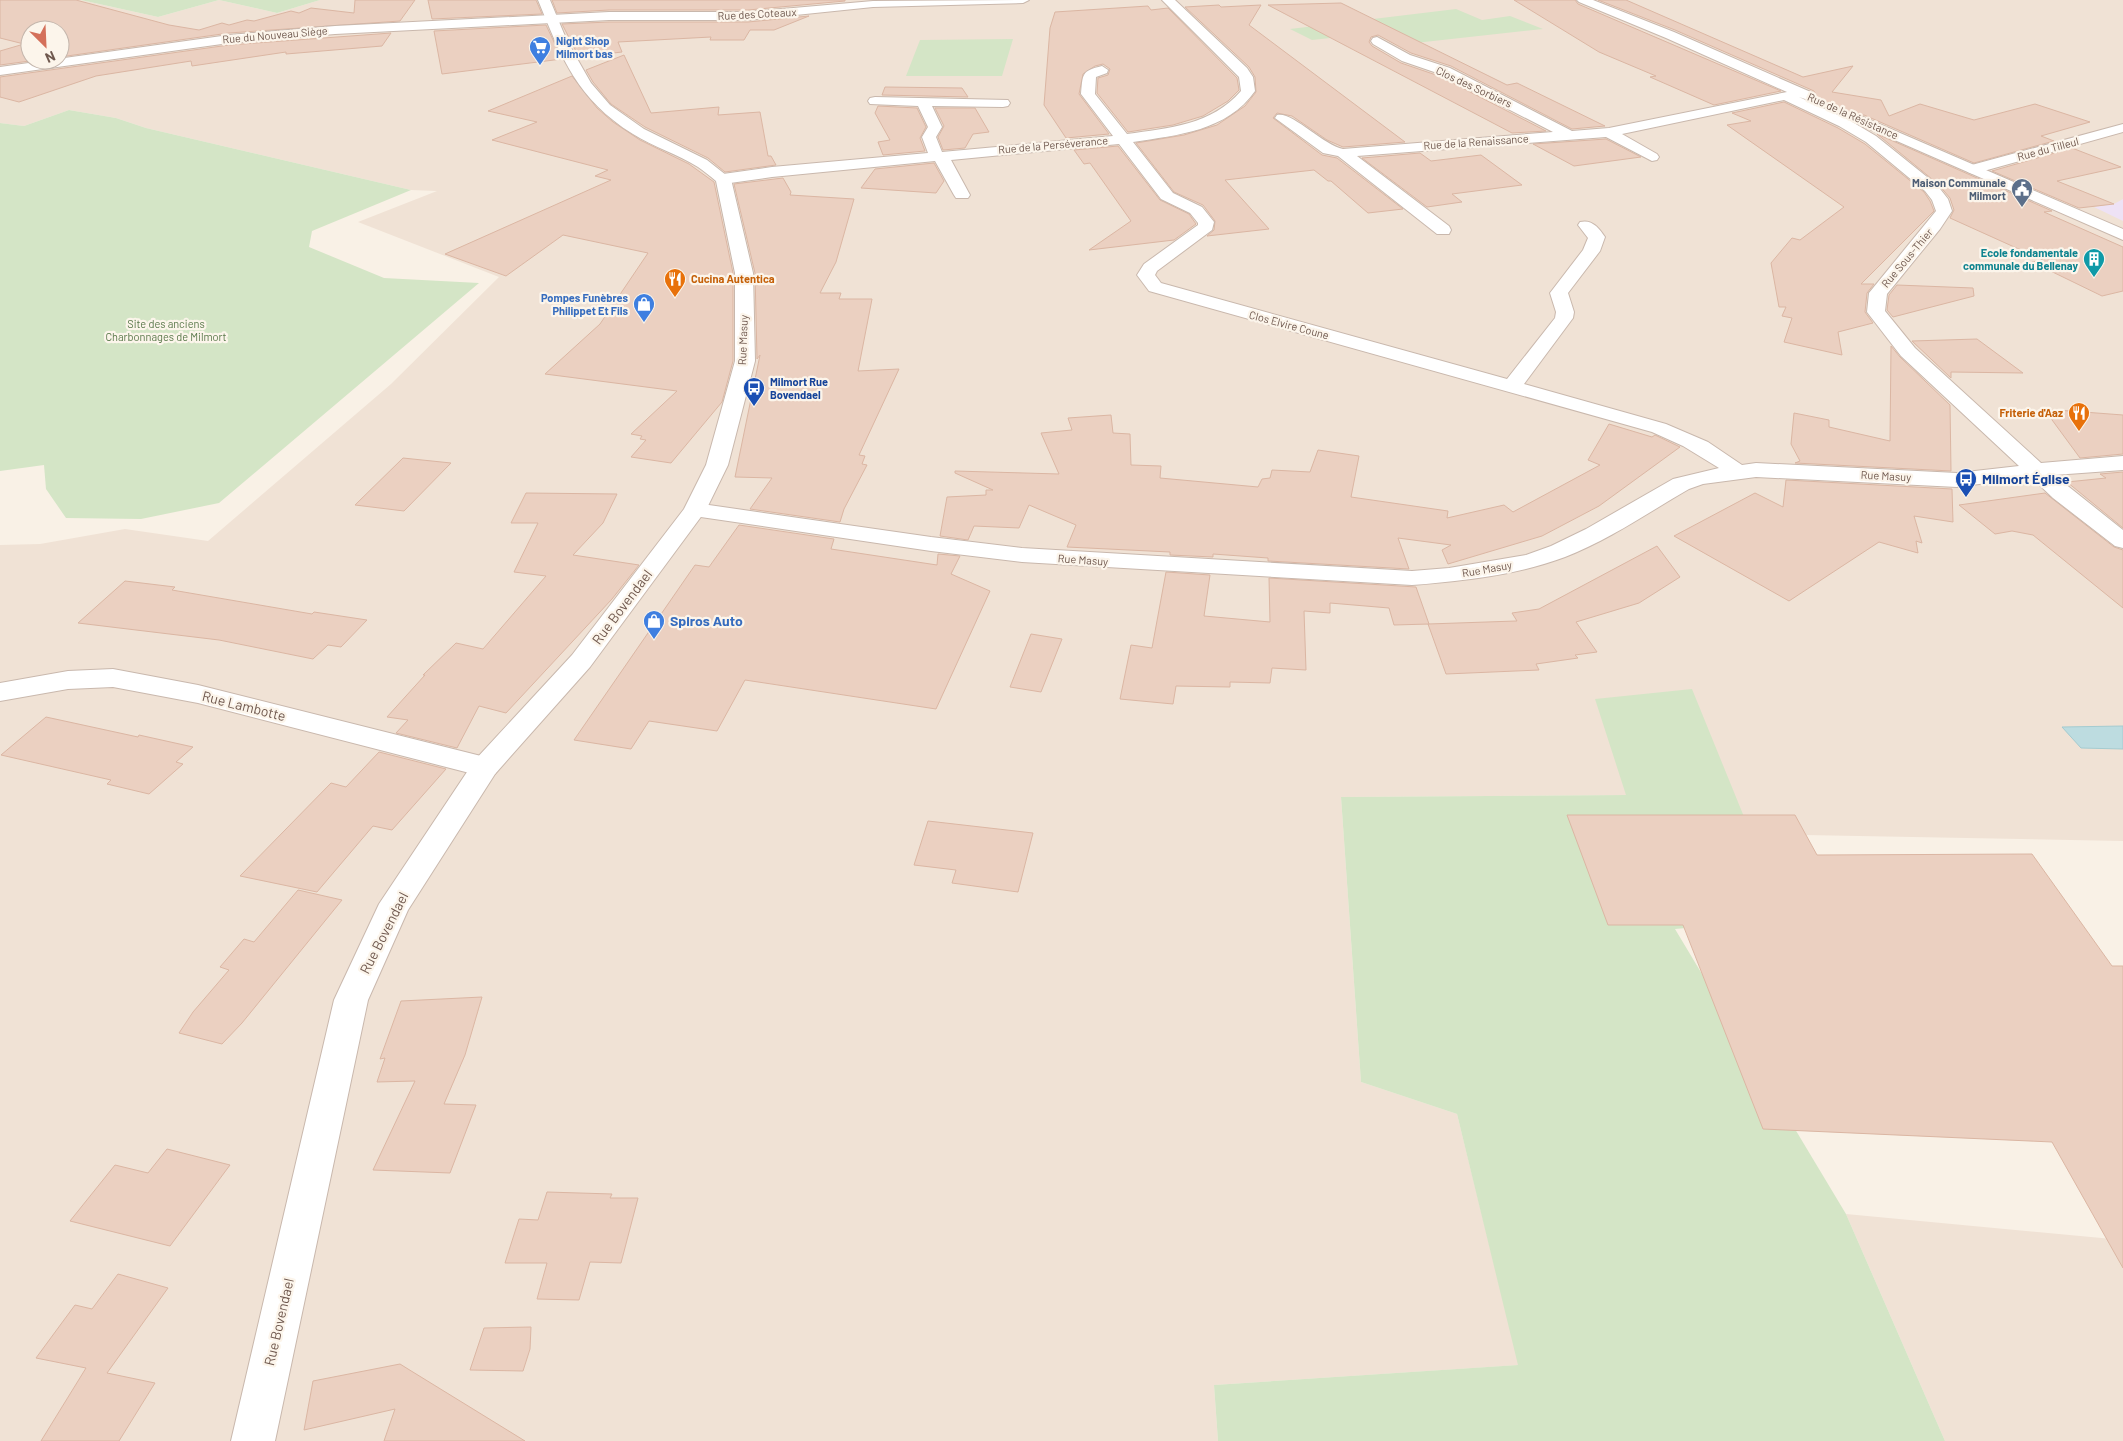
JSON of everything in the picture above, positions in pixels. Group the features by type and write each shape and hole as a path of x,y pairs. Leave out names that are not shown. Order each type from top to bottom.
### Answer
{"street":[{"path":"544,0 585,85 604,108 639,132 702,163 722,179"},
{"name":"Rue des Coteaux","path":"552,20 626,16 748,16 873,4 1023,0"},
{"name":"Rue de la Perséverance","path":"722,179 772,172 1123,139 1178,130 1202,123 1229,111 1248,91 1246,77 1168,0"},
{"name":"Rue de la Résistance","path":"1582,0 1670,34 1793,94 1973,169 2123,235"},
{"name":"Rue du Nouveau Siège","path":"0,71 259,36 350,29 552,20"},
{"name":"Clos des Sorbiers","path":"1377,41 1406,58 1445,71 1570,135"},
{"path":"1102,70 1093,72 1089,76 1088,94 1123,139"},
{"name":"Rue de la Renaissance","path":"1343,153 1609,132 1793,94"},
{"name":"Rue Sous-Thier","path":"1793,94 1871,139 1920,178 1940,199 1944,211 1934,226 1878,293 1876,312 1908,352 2036,470"},
{"path":"875,101 1003,103"},
{"path":"924,103 935,127 928,137 962,195"},
{"path":"1282,118 1328,150 1343,153 1443,230"},
{"name":"Rue du Tilleul","path":"1973,169 2123,128"},
{"path":"1609,132 1652,157"},
{"name":"Clos Elvire Coune","path":"1123,139 1167,196 1196,210 1206,222 1206,227 1150,268 1146,275 1155,287 1679,435 1718,457 1738,472"},
{"name":"Rue Masuy","path":"722,179 744,273 745,361 717,465 695,510 922,543 1031,556 1349,576 1412,578 1449,575 1530,561 1558,551 1594,534 1682,484 1700,478 1756,470 1957,480 2036,470 2123,463"},
{"path":"1512,387 1564,318 1565,312 1559,293 1596,244 1598,237 1586,225"},
{"path":"2036,470 2123,541"},
{"name":"Rue Bovendael","path":"253,1441 351,1000 395,904 485,767 582,661 695,510"},
{"name":"Rue Lambotte","path":"0,692 68,680 113,678 198,694 485,767"}],"shaded area":[{"path":"0,0 81,0 158,17 219,0 277,13 320,0 2123,0 2123,841 1751,834 1627,795 1341,797 1361,1082 1457,1114 1519,1365 1214,1385 1218,1441 0,1441 0,545 40,544 125,529 208,541 391,384 499,277 358,222 437,191 411,190 146,128 116,118 69,110 24,126 0,123"},
{"path":"2123,199 2123,221 2094,207 2114,204"},
{"path":"1846,1214 2123,1240 2123,1441 1945,1441"}],"green space":[{"path":"81,0 219,0 158,17"},
{"path":"219,0 320,0 277,13"},
{"path":"1456,9 1482,20 1510,16 1543,29 1406,44 1376,33 1312,40 1290,29"},
{"path":"1013,39 1002,76 906,76 920,40"},
{"name":"Site des anciens Charbonnages de Milmort","path":"69,110 116,118 146,128 411,190 312,231 309,247 384,278 479,283 219,503 141,519 66,518 46,489 44,465 0,471 0,123 24,126"},
{"path":"1692,689 1751,834 1741,923 1675,929 1846,1214 1945,1441 1218,1441 1214,1385 1518,1365 1457,1114 1361,1082 1341,797 1626,795 1595,699"}],"water":[{"path":"2123,726 2123,749 2081,748 2062,727"}],"building":[{"path":"0,0 76,0 169,25 199,30 222,23 229,25 247,20 254,21 291,11 299,13 311,8 354,13 355,0 415,0 400,21 229,33 70,56 70,20 20,20 20,43 0,38"},
{"path":"428,0 536,0 542,14 432,19"},
{"path":"552,0 845,1 748,10 609,10 557,13"},
{"path":"1514,0 1575,0 1578,4 1781,91 1714,105 1650,77 1656,76 1599,52"},
{"path":"1598,0 1626,0 1803,77 1853,66 1832,92 1881,100 1889,116 1920,104 1974,120 2035,104 2090,122 2041,136 2054,141 1974,163 1864,115 1858,116 1854,121 1812,101 1817,97 1814,91 1675,30"},
{"path":"1341,3 1507,85 1517,83 1605,126 1572,129 1451,66 1411,53 1378,35 1371,37 1369,42 1372,46 1401,63 1439,76 1546,131 1512,133 1268,5"},
{"path":"1219,5 1221,7 1261,5 1249,25 1405,142 1343,147 1327,140 1292,116 1277,113 1273,118 1322,155 1337,158 1403,209 1368,213 1331,181 1328,181 1314,170 1225,180 1269,229 1207,236 1214,230 1215,221 1203,205 1174,192 1136,143 1184,135 1217,125 1245,106 1256,92 1255,77 1249,67 1185,7"},
{"path":"1148,6 1151,10 1168,8 1237,78 1239,90 1228,101 1203,116 1173,125 1128,132 1097,93 1098,78 1108,75 1110,69 1103,64 1095,66 1083,74 1079,94 1109,134 1066,138 1044,105 1050,28 1055,12"},
{"path":"809,16 774,30 750,30 744,40 710,40 711,37 618,42 622,52 579,57 562,24 748,22"},
{"path":"546,25 562,59 442,74 434,31"},
{"path":"391,33 382,46 286,54 286,52 192,66 191,61 96,76 19,102 0,97 0,77 50,70 70,70 70,67 229,45"},
{"path":"20,45 20,62 0,65 0,51"},
{"path":"624,55 651,113 719,107 718,115 760,112 768,156 771,156 776,165 725,172 708,158 645,127 611,104 586,70"},
{"path":"572,76 597,108 613,122 640,140 689,164 714,182 733,273 733,361 722,402 671,463 631,457 646,440 640,439 642,436 631,434 677,391 545,374 600,324 648,253 563,235 506,276 445,254 611,180 595,176 608,170 492,140 537,122 488,111"},
{"path":"885,87 962,88 968,97 882,95"},
{"path":"1784,102 1838,128 1865,144 1924,192 1934,211 1861,284 1874,284 1867,293 1865,312 1873,323 1838,332 1842,355 1784,342 1792,318 1782,316 1786,307 1779,307 1771,263 1792,238 1800,240 1844,207 1727,125 1751,121 1732,113"},
{"path":"878,106 917,108 926,127 920,138 925,151 883,155 878,142 890,140 875,113"},
{"path":"935,108 975,108 989,132 973,134 965,148 943,150 938,137 944,126"},
{"path":"1877,134 2052,211 2044,212 2123,247 2123,291 2102,296 2032,262 2043,260 1950,218 1954,210 1950,198 1938,184"},
{"path":"1606,139 1641,157 1574,166 1533,144"},
{"path":"1118,146 1160,200 1189,214 1196,224 1174,240 1089,250 1131,221 1090,163 1084,164 1074,150"},
{"path":"2072,148 2121,167 2057,181 2114,204 2079,208 1992,171"},
{"path":"1420,153 1431,161 1481,155 1522,185 1452,194 1462,202 1427,207 1362,158"},
{"path":"934,163 944,181 936,193 861,188 875,169"},
{"path":"783,178 791,192 790,195 854,199 836,262 820,293 841,293 839,299 872,299 858,371 899,369 859,455 865,456 862,464 867,465 844,509 840,522 750,509 772,478 735,477 760,355 757,359 755,273 734,184"},
{"path":"1897,285 1973,288 1974,296 1893,317 1887,310 1889,295"},
{"path":"1977,339 2023,373 1951,372 1951,378 1912,341"},
{"path":"1891,346 1950,405 1951,471 1795,463 1800,461 1791,444 1794,413 1829,420 1829,427 1890,441"},
{"path":"2044,409 2123,415 2123,454 2080,458"},
{"path":"1111,415 1113,433 1130,434 1131,465 1161,466 1160,478 1258,487 1262,479 1270,478 1272,470 1310,472 1318,450 1359,456 1351,497 1448,511 1447,518 1504,505 1513,512 1600,465 1588,460 1609,424 1652,437 1655,435 1680,447 1599,506 1542,536 1448,564 1442,550 1451,545 1398,538 1409,569 1268,561 1268,558 1213,554 1213,557 1170,555 1170,552 1067,547 1076,525 1029,505 1019,528 974,526 968,540 940,536 947,497 986,495 986,490 993,490 955,473 955,471 1059,474 1041,433 1072,430 1068,418"},
{"path":"403,458 451,463 404,511 355,505"},
{"path":"2123,472 2123,528 2067,482 2106,478 2100,474"},
{"path":"1786,480 1952,489 1953,522 1914,516 1922,543 1916,541 1918,553 1879,542 1789,601 1674,536 1755,493 1783,507"},
{"path":"526,493 617,494 603,523 573,555 639,565 612,599 506,713 479,706 457,748 396,733 408,720 387,717 425,675 423,675 456,643 483,649 546,576 514,572 538,523 511,523"},
{"path":"2045,493 2114,547 2123,550 2123,608 2033,535 2012,531 1995,534 1959,505"},
{"path":"739,525 834,539 831,549 937,565 938,554 960,556 951,574 990,591 936,709 745,680 717,731 649,721 631,749 574,740 695,565 709,567"},
{"path":"1657,546 1680,577 1639,603 1576,622 1597,652 1575,655 1578,658 1536,664 1539,670 1446,674 1428,624 1517,621 1512,613 1539,609"},
{"path":"1166,572 1210,575 1204,616 1270,622 1269,578 1416,587 1429,624 1394,625 1389,608 1330,603 1330,613 1304,611 1306,670 1272,668 1270,683 1230,682 1230,687 1176,686 1173,704 1120,699 1131,645 1152,648"},
{"path":"125,581 175,587 172,590 312,614 314,612 367,620 341,647 328,645 313,659 219,640 78,623"},
{"path":"1031,634 1062,639 1041,692 1010,687"},
{"path":"46,717 193,747 176,762 183,764 149,794 107,784 111,780 1,755"},
{"path":"379,752 446,769 392,830 373,826 317,892 240,876 331,783 346,787"},
{"path":"1567,815 1795,815 1817,855 2032,854 2112,966 2123,966 2123,1268 2052,1142 1763,1129 1683,925 1608,925"},
{"path":"928,821 1033,833 1018,892 952,883 956,870 914,865"},
{"path":"298,890 342,900 242,1023 222,1044 179,1033 193,1012 229,970 220,967 244,939 254,942"},
{"path":"482,997 465,1055 444,1104 476,1105 450,1173 373,1170 415,1081 377,1082 385,1058 380,1059 401,1001"},
{"path":"167,1149 230,1165 170,1246 70,1221 115,1165 148,1173"},
{"path":"547,1192 612,1194 610,1198 638,1198 621,1263 590,1262 579,1300 537,1299 547,1263 505,1263 519,1219 538,1220"},
{"path":"118,1274 168,1288 107,1373 155,1383 119,1441 41,1441 86,1368 36,1358 75,1305 92,1309"},
{"path":"531,1327 530,1349 523,1371 470,1370 484,1328"},
{"path":"400,1364 525,1441 384,1441 395,1409 304,1430 313,1381"}],"place":[{"name":"Night Shop Milmort bas","path":"540,66"},
{"name":"Maison Communale Milmort","path":"2022,208"},
{"name":"Ecole fondamentale communale du Bellenay","path":"2094,278"},
{"name":"Cucina Autentica","path":"675,298"},
{"name":"Pompes Funèbres Philippet Et Fils","path":"644,323"},
{"name":"Milmort Rue Bovendael","path":"754,407"},
{"name":"Friterie d'Aaz","path":"2079,432"},
{"name":"Milmort Église","path":"1966,498"},
{"name":"Spiros Auto","path":"654,640"}]}
